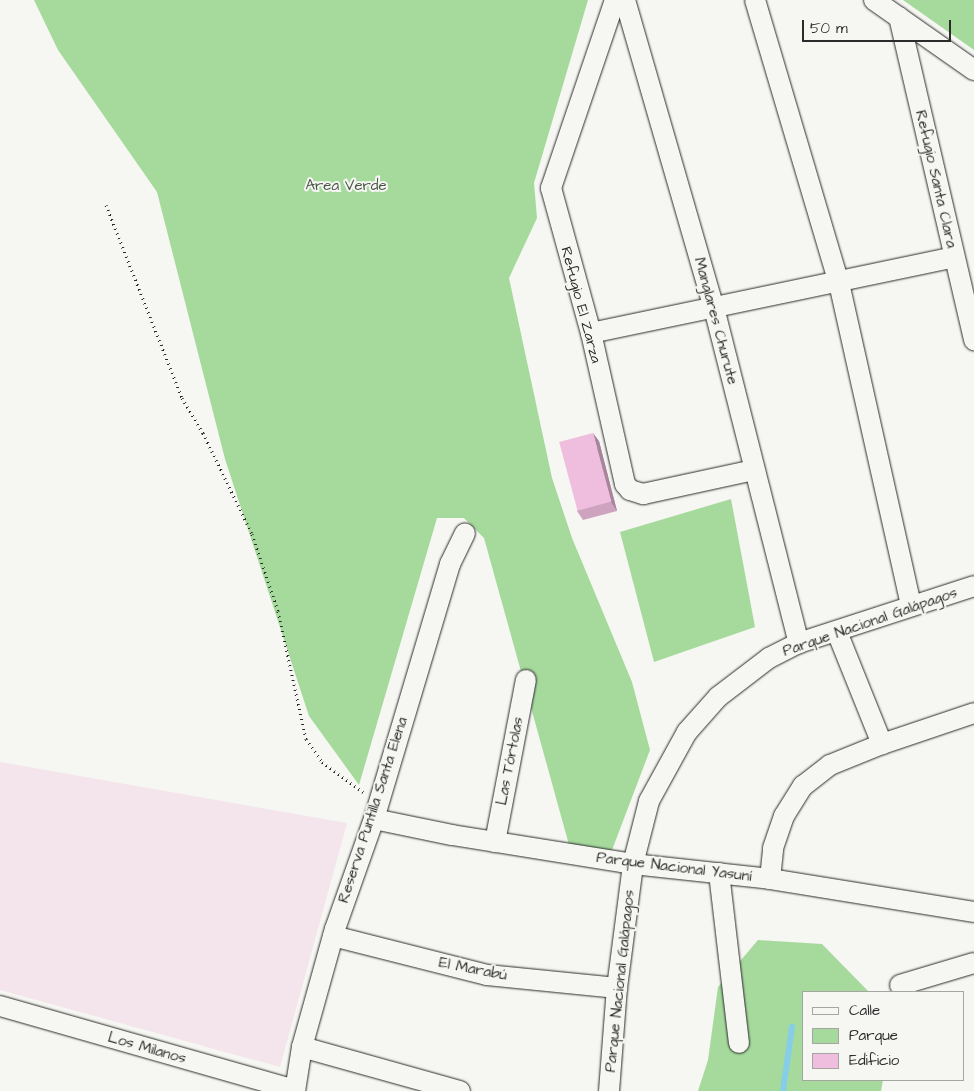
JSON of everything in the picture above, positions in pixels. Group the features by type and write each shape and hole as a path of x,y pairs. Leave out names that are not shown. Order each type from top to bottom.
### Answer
{"street":[{"name":"Refugio El Zarza","path":"615,0 551,188 591,333 625,484 630,490 643,494 754,470"},
{"name":"Manglares Churute","path":"625,0 714,308 799,643"},
{"path":"755,0 839,283 911,606"},
{"path":"874,0 974,70"},
{"name":"Refugio Santa Clara","path":"899,17 954,257 969,287 974,340"},
{"path":"591,333 839,283 954,257"},
{"name":"Reserva Puntilla Santa Elena","path":"295,1091 302,1047 333,936 376,811 450,564 465,533"},
{"name":"Parque Nacional Galápagos","path":"609,1091 617,988 633,864 649,800 687,732 733,686 768,658 799,643 974,586"},
{"path":"837,632 882,744"},
{"name":"Las Tórtolas","path":"494,842 526,680"},
{"path":"770,879 773,848 784,816 803,786 830,765 882,744 974,713"},
{"name":"Parque Nacional Yasuní","path":"376,811 494,842 633,864 770,879 974,912"},
{"path":"719,873 739,1043"},
{"name":"El Marabú","path":"333,936 487,975 617,988"},
{"path":"900,985 970,967"},
{"name":"Los Milanos","path":"0,1006 295,1091"},
{"path":"302,1047 460,1091"}],"path":[{"path":"106,205 182,398 203,433 252,534 278,611 306,738 322,762 376,811"}],"shaded area":[{"path":"0,762 347,823 280,1067 0,990"}],"green space":[{"name":"Area Verde","path":"34,0 588,0 534,183 537,218 509,278 552,478 572,538 632,682 650,750 612,850 571,852 484,538 464,518 437,518 359,785 309,716 225,459 157,192 58,50"},
{"path":"903,0 974,0 974,50"},
{"path":"731,499 755,627 654,662 620,532"},
{"path":"758,940 822,944 868,991 802,991 802,1081 883,1081 881,1091 698,1091 708,1060 718,987"}],"building":[{"path":"593,433 611,502 578,511 559,442"}],"waterway":[{"path":"783,1091 792,1027"}]}
